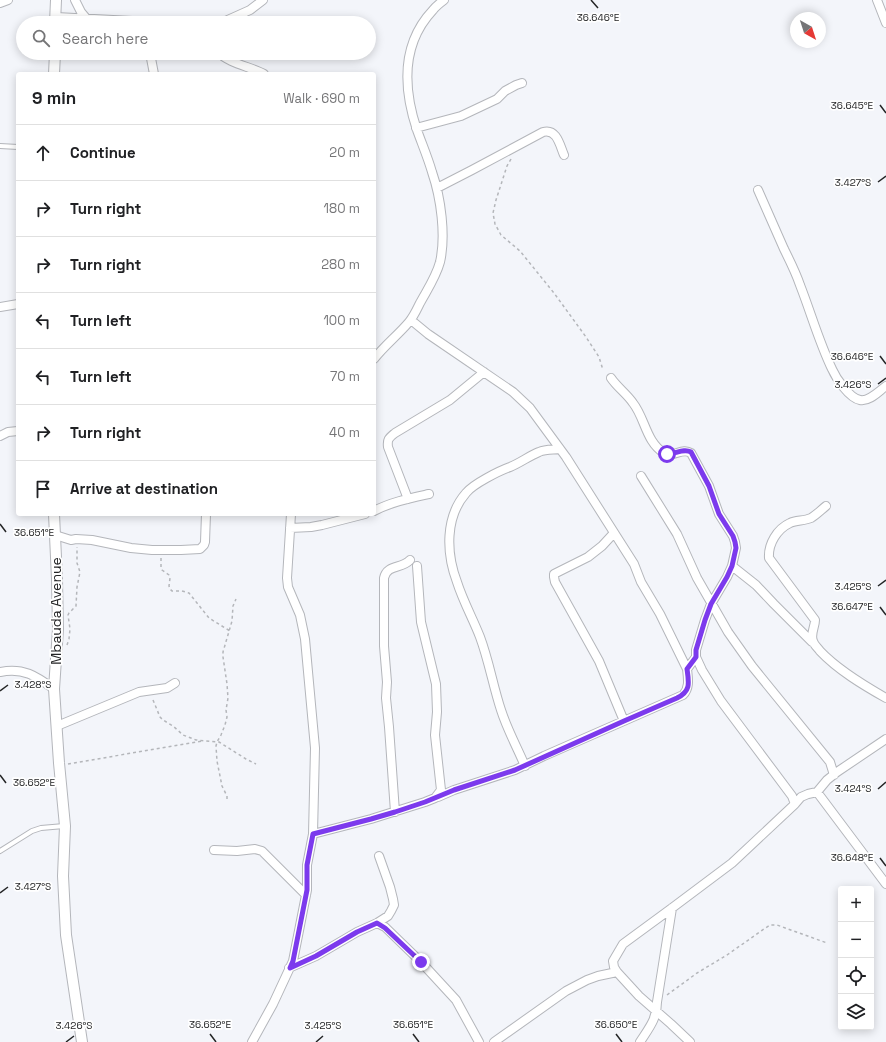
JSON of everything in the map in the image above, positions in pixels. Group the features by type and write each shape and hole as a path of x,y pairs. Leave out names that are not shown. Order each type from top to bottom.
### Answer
{"street":[{"path":"0,3 8,0"},
{"path":"56,0 56,16"},
{"path":"75,0 84,16"},
{"path":"237,16 250,10 263,0"},
{"path":"376,357 411,320 435,275 441,255 443,241 442,224 437,188 416,128 407,87 409,53 415,36 424,21 444,0"},
{"path":"877,0 886,23"},
{"path":"54,72 55,60"},
{"path":"151,60 154,72"},
{"path":"229,60 260,72"},
{"path":"416,128 461,116 497,99 505,91 522,83"},
{"path":"437,188 544,132 550,131 556,136 564,155"},
{"path":"758,190 800,284 832,369 839,380 852,396 860,400 871,398 886,386"},
{"path":"0,307 16,304"},
{"path":"313,834 395,812 525,766 683,695 686,692 688,684 687,669 660,614 641,582 634,564 574,469 530,408 512,392 428,334 411,320"},
{"path":"408,499 388,447 388,439 394,433 450,400 484,372"},
{"path":"611,378 616,386 633,402 649,436 659,448 667,454 686,450 691,452 709,486 719,514 733,536 735,542 735,554 732,566 711,604 699,638 696,657 702,670 721,701 792,796 795,804"},
{"path":"0,436 8,432 16,431"},
{"path":"525,766 501,710 480,638 456,580 449,542 451,523 458,503 467,491 499,471 517,464 540,452 560,449"},
{"path":"640,476 677,534 697,578 728,632 752,666 830,762 834,775"},
{"path":"376,510 408,499 429,494"},
{"path":"813,643 811,635 815,620 769,558 769,554 777,532 790,523 809,519 826,506"},
{"name":"Mbauda Avenue","path":"54,516 58,629 54,689 65,826 63,876 66,935 82,1042"},
{"path":"55,535 71,540 98,541 131,548 162,550 200,549 205,542 206,516"},
{"path":"252,1042 273,1004 293,961 306,895 308,880 307,865 313,834 315,748 305,639 300,615 288,587 287,578 292,516"},
{"path":"290,528 311,527 357,516"},
{"path":"614,533 602,546 588,557 554,574 554,577 555,582 599,661 624,721"},
{"path":"395,812 386,698 387,682 384,646 384,578 386,573 391,568 394,566 400,567 408,563 410,560"},
{"path":"417,566 421,622 436,684 437,712 435,735 442,790 435,798"},
{"path":"732,566 756,584 774,604 835,664 886,698"},
{"path":"687,669 696,657"},
{"path":"0,672 20,670 31,674 54,689"},
{"path":"57,726 139,692 167,688 175,683"},
{"path":"690,1042 640,996 617,972 613,961 623,944 732,863 801,798 808,794 817,792 834,775 886,739"},
{"path":"817,792 886,884"},
{"path":"214,850 237,851 255,849 262,851 306,895"},
{"path":"290,968 316,956 388,916 394,905 394,899 379,856"},
{"path":"640,1042 650,1028 657,1011 657,1002 672,908"},
{"path":"377,923 385,928 421,962 456,1000 479,1042"},
{"path":"494,1042 566,991 587,980 617,972"}],"lane":[{"path":"0,146 16,147"},
{"path":"0,851 32,831 41,828 65,826"}],"path":[{"path":"512,149 511,159 507,166 493,212 495,224 501,235 520,251 554,293 599,357 602,370"},
{"path":"56,654 68,644 70,629 68,615 76,606 77,587 80,572 77,562 76,539"},
{"path":"162,550 161,567 162,570 169,575 170,589 172,591 189,593 209,618 230,631"},
{"path":"227,799 222,786 217,761 216,746 227,717 226,710 228,698 223,652 232,621 232,606 236,599"},
{"path":"150,690 154,706 160,717 183,734 196,740 217,742 256,764"},
{"path":"59,765 202,741"},
{"path":"657,1002 697,973 727,955 770,925 777,925 827,943"}],"route":[{"path":"421,962 385,928 377,923 357,932 316,956 290,968 293,961 307,890 307,865 313,834 395,812 454,790 515,770 677,698 686,692 688,684 687,669 696,657 696,650 705,620 711,604 732,566 736,548 733,536 719,514 709,486 691,452 686,450 667,454"}]}
